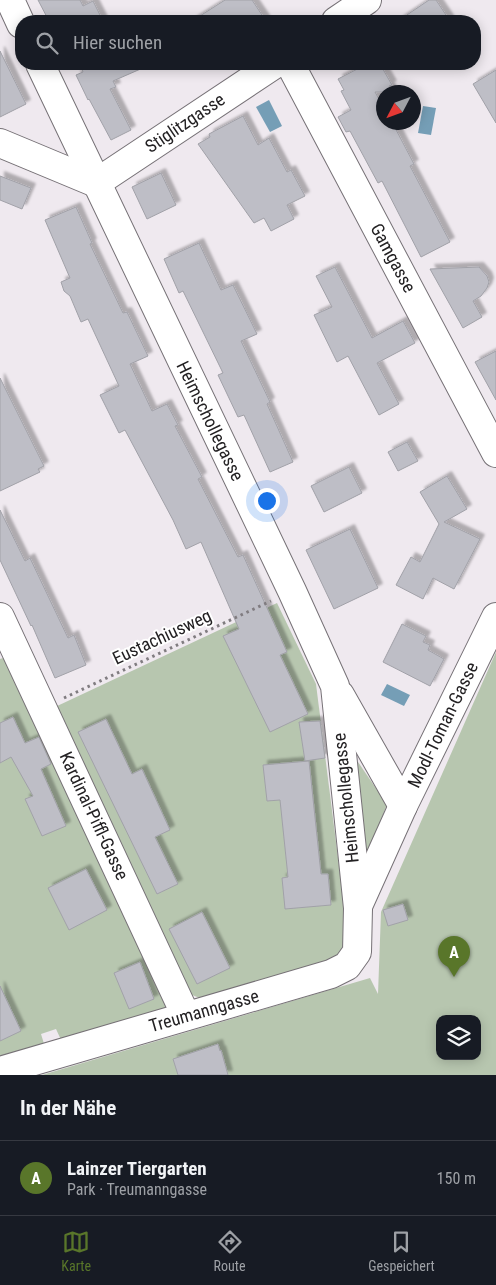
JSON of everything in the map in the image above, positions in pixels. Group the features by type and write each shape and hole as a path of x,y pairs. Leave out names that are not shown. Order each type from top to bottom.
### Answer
{"street":[{"path":"10,0 17,15"},
{"path":"345,15 367,0"},
{"name":"Heimschollegasse","path":"43,70 292,591 335,686 358,908"},
{"name":"Stiglitzgasse","path":"96,183 266,70"},
{"name":"Gamgasse","path":"293,70 496,453"},
{"path":"0,143 96,183"},
{"name":"Kardinal-Piffl-Gasse","path":"0,617 186,1016"},
{"name":"Modl-Toman-Gasse","path":"358,908 403,806 496,617"},
{"path":"335,686 403,806"},
{"name":"Treumanngasse","path":"0,1071 331,974 347,966 357,952 358,908"}],"path":[{"name":"Eustachiusweg","path":"44,708 292,591"}],"green space":[{"path":"277,603 316,684 347,929 346,940 341,951 331,961 205,1000 192,995 55,707"},
{"path":"496,652 496,1075 42,1075 370,978 378,994 381,912"},
{"path":"6,657 169,1005 164,1012 62,1042 56,1029 41,1034 45,1047 0,1060 0,659"},
{"path":"358,762 386,803 366,858 354,765"}],"water":[{"path":"269,100 282,126 270,132 256,107"},
{"path":"423,106 436,108 431,135 418,133 419,130 421,130"},
{"path":"387,684 410,695 404,706 381,695"}],"building":[{"path":"38,0 80,0 83,6 93,1 100,15 46,15"},
{"path":"225,0 252,0 262,15 201,15"},
{"path":"429,0 436,0 446,15 407,15"},
{"path":"0,51 26,104 0,117"},
{"path":"82,70 138,70 113,81 116,87 110,89 131,130 111,140 76,75 83,72"},
{"path":"355,70 383,70 392,85 376,85 376,130 396,130 414,164 410,166 450,242 421,257 382,181 378,183 350,131 346,132 338,117 351,110 341,91 344,90 338,79"},
{"path":"496,70 496,123 473,84"},
{"path":"243,116 258,145 269,138 287,172 291,170 305,196 287,205 294,219 271,231 264,218 254,223 198,144 210,137 209,134"},
{"path":"161,173 176,205 147,219 132,187"},
{"path":"0,176 31,188 22,209 0,200"},
{"path":"76,207 92,243 90,244 123,313 127,312 148,356 130,364 152,411 167,404 178,425 175,426 202,477 198,479 238,557 243,555 287,652 280,655 308,714 270,732 223,636 239,629 201,542 186,549 173,520 125,430 119,433 100,395 119,386 88,319 81,322 70,296 64,291 61,282 70,278 45,220"},
{"path":"199,243 221,290 233,285 257,334 241,341 270,402 267,404 293,462 270,472 244,415 238,417 218,375 223,373 183,291 179,293 164,259"},
{"path":"335,267 372,338 403,321 415,343 377,363 399,404 379,415 348,356 337,362 314,315 332,307 316,276"},
{"path":"479,267 487,276 489,282 481,296 473,301 482,317 463,328 430,269"},
{"path":"496,351 496,400 475,362"},
{"path":"0,378 44,466 38,469 40,472 0,491"},
{"path":"407,442 418,461 398,471 388,452"},
{"path":"349,467 362,493 324,512 311,486"},
{"path":"447,476 467,509 444,522 480,539 454,589 433,578 423,599 396,585 411,557 420,562 439,524 420,492"},
{"path":"0,510 25,561 30,558 68,638 74,635 86,665 55,678 32,625 0,560"},
{"path":"350,529 378,588 334,609 306,550"},
{"path":"402,624 426,636 423,642 430,645 428,650 444,659 430,686 383,662"},
{"path":"13,717 25,743 39,737 51,764 41,769 66,826 42,836 25,799 33,796 11,757 0,763 0,723"},
{"path":"106,719 132,774 142,769 170,830 155,837 178,884 157,894 78,732"},
{"path":"320,721 325,758 305,761 299,722"},
{"path":"309,761 321,874 328,874 331,905 285,909 282,878 288,877 280,800 267,801 263,765"},
{"path":"86,869 107,910 69,930 48,888"},
{"path":"403,904 408,920 388,926 383,910"},
{"path":"202,912 230,968 197,984 169,929"},
{"path":"140,962 154,999 129,1009 114,973"},
{"path":"0,986 21,1031 0,1041"},
{"path":"218,1044 228,1075 178,1075 173,1059"}],"place":[{"name":"Lainzer Tiergarten","path":"454,977"}]}
